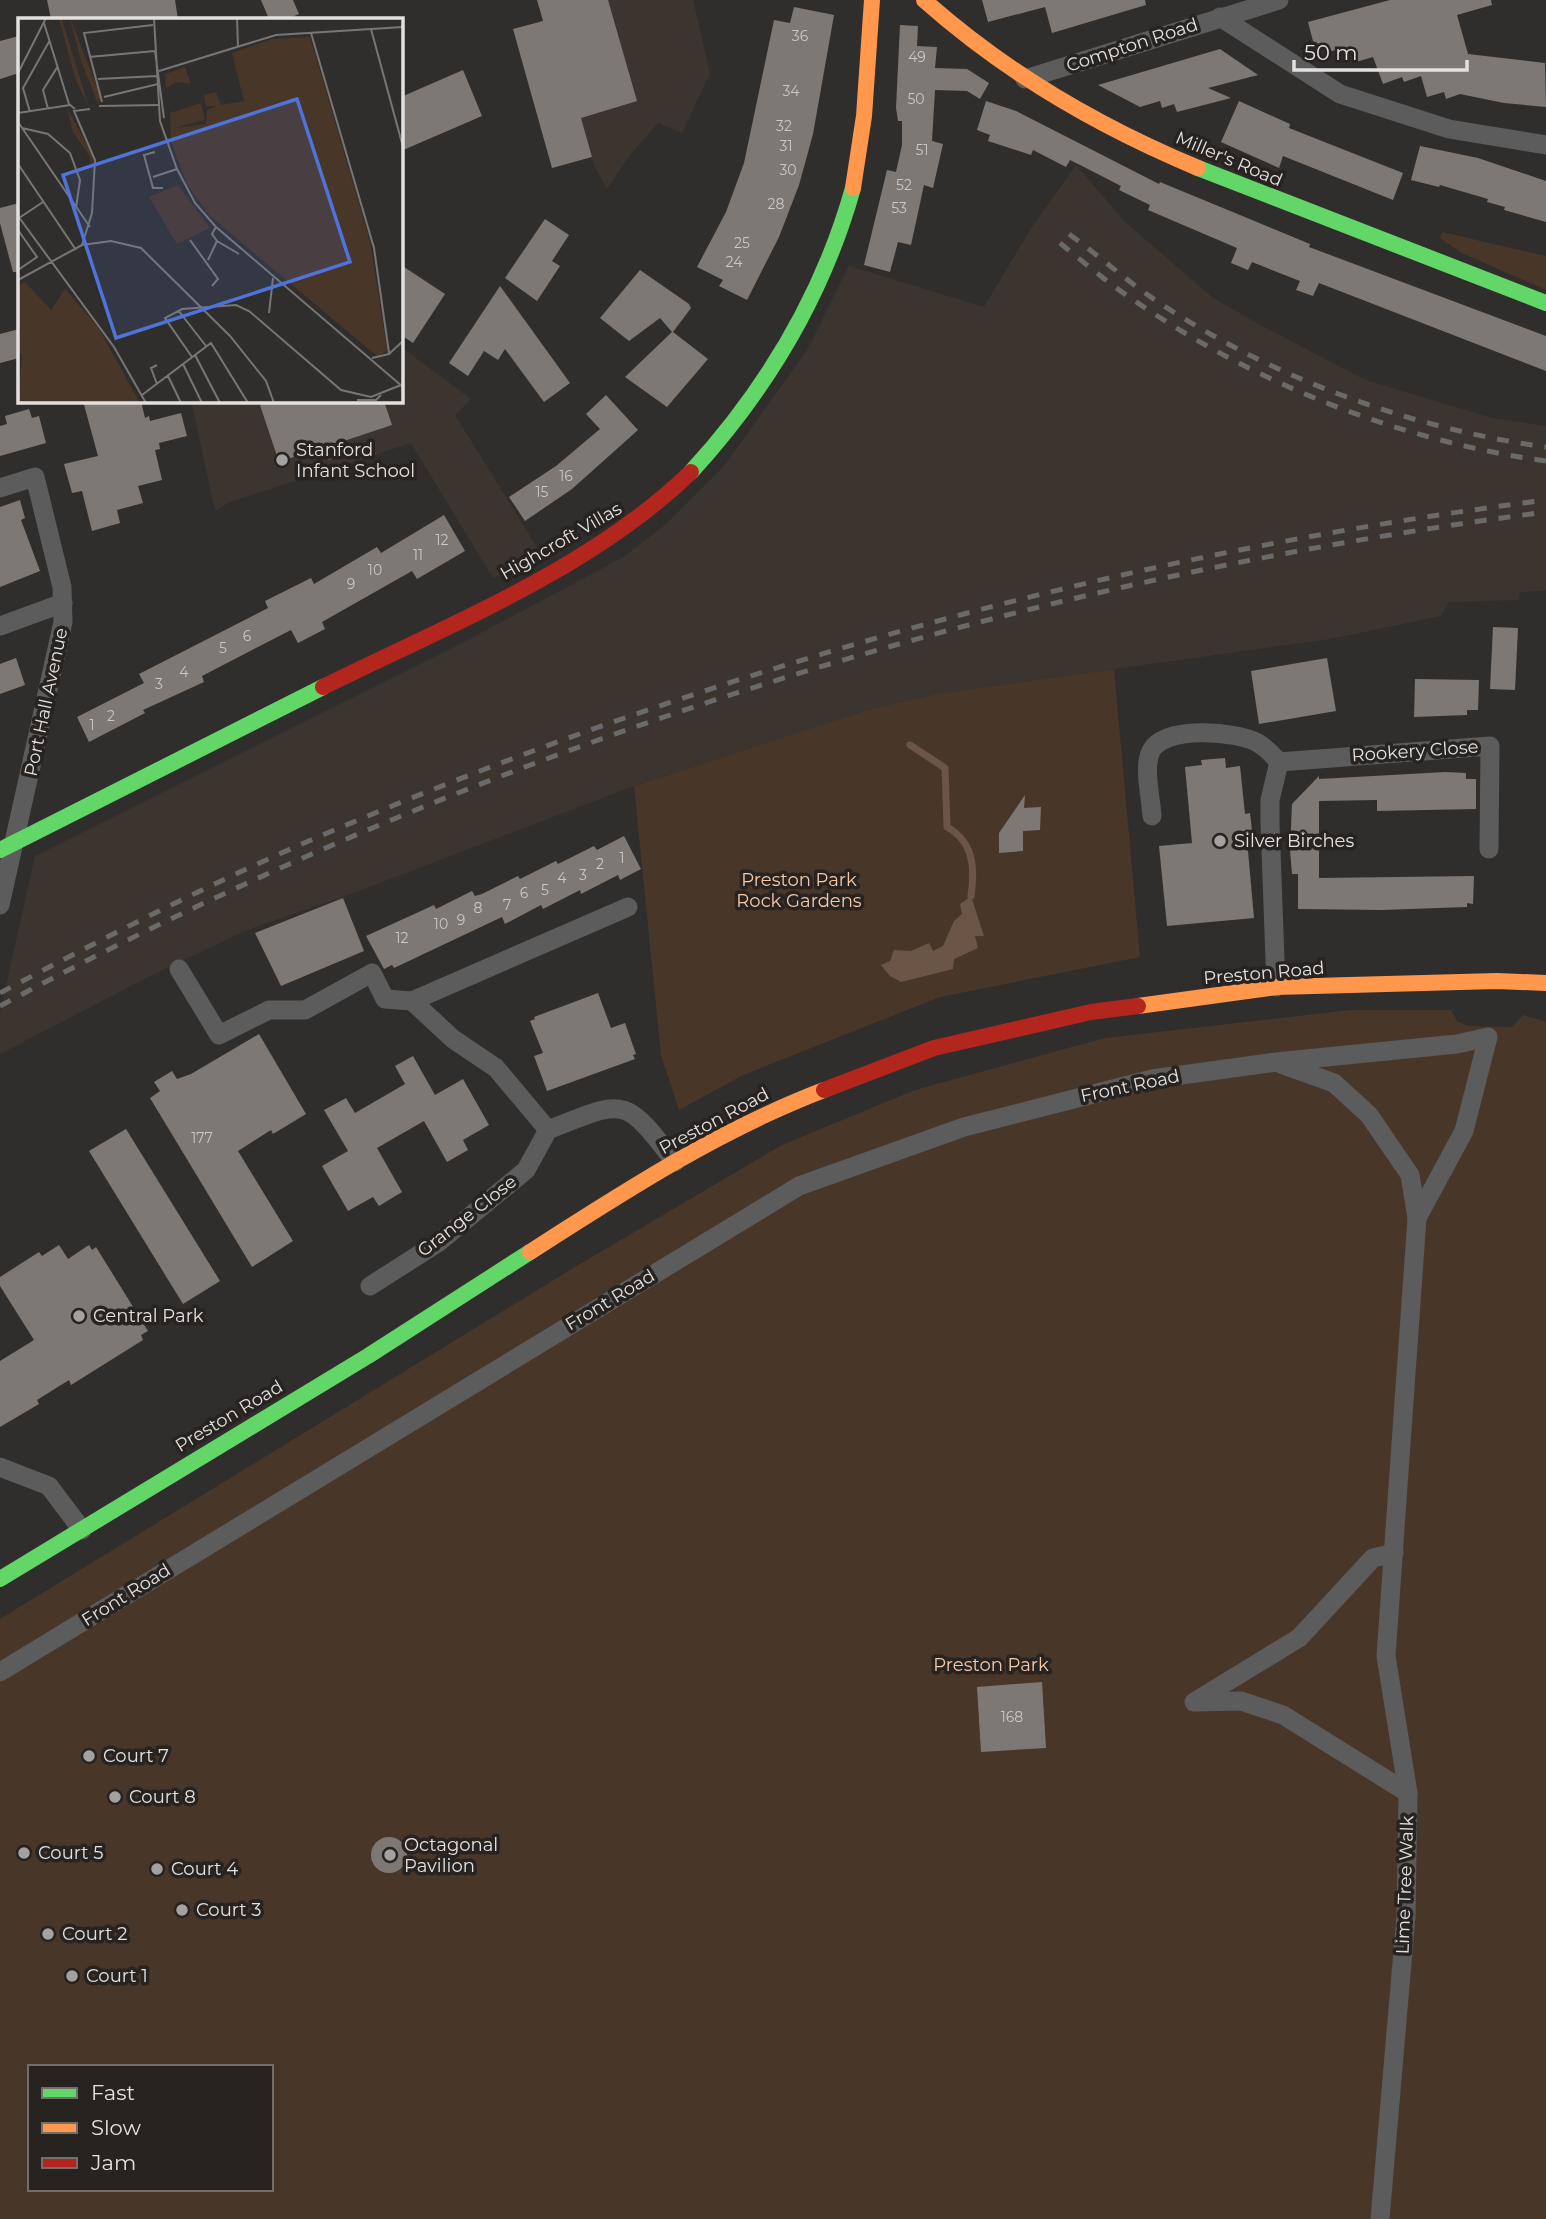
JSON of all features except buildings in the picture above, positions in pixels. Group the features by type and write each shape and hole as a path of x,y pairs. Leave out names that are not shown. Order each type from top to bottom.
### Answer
{"main road":[{"name":"Highcroft Villas","path":"7,847 547,575 625,528 680,482 722,435 778,356 839,235 854,186 863,139 872,0"},
{"name":"Miller's Road","path":"923,0 957,32 1025,79 1140,143 1387,244 1546,303"},
{"name":"Preston Road","path":"0,1579 368,1356 676,1161 763,1113 934,1048 1091,1012 1276,987 1546,982"}],"street":[{"name":"Compton Road","path":"1025,79 1279,0"},
{"path":"1220,17 1340,94 1449,129 1546,145"},
{"name":"Port Hall Avenue","path":"0,488 35,477 59,572 63,603 61,640 7,847 7,874 0,905"},
{"path":"0,626 63,603"},
{"path":"1152,816 1148,758 1153,747 1162,738 1195,732 1248,739 1258,743 1279,762 1270,800 1269,823 1276,987"},
{"name":"Rookery Close","path":"1279,762 1490,746 1489,849"},
{"path":"179,968 219,1035 269,1010 305,1010 372,973 385,999 412,1001 628,907"},
{"path":"412,1001 453,1040 496,1068 548,1130 614,1106 627,1109 646,1126 676,1161"},
{"name":"Front Road","path":"0,1672 799,1186 964,1127 1152,1079 1276,1062 1457,1044 1488,1037 1464,1131 1418,1217"},
{"name":"Front Road","path":"1276,1062 1334,1083 1369,1115 1410,1175 1418,1217 1394,1552"},
{"name":"Grange Close","path":"370,1286 439,1242 526,1170 548,1130"},
{"path":"0,1466 49,1486 82,1530"},
{"path":"1394,1552 1373,1558 1299,1639 1194,1702 1241,1701 1283,1715 1408,1793"},
{"name":"Lime Tree Walk","path":"1380,2219 1406,1916 1408,1793 1385,1656 1394,1552"}],"shaded area":[{"path":"549,0 693,0 710,73 682,133 658,123 629,156 607,189 594,165"},
{"path":"1076,165 1126,223 1213,298 1266,328 1365,380 1492,418 1546,426 1546,591 1520,592 1519,600 1449,602 1441,616 1330,639 935,694 867,710 634,786 348,895 247,930 152,975 0,1054 0,1013 35,856 464,642 622,558 665,525 724,466 808,349 849,266 984,307 1030,230"},
{"name":"Stanford Infant School","path":"402,348 471,399 455,415 541,554 493,578 411,443 230,502 215,511 191,402 402,402"},
{"path":"971,896 984,936 975,936 978,948 954,959 953,969 901,982 890,976 881,965 890,961 894,950 911,951 929,943 933,951 943,946 954,921 962,914 960,904"}],"green space":[{"path":"1442,232 1546,256 1546,290 1460,252 1440,238"},
{"name":"Preston Park Rock Gardens","path":"1114,669 1140,957 940,997 743,1075 679,1110 661,1055 634,786 867,710 935,694"},
{"name":"Preston Park","path":"1351,1010 1451,1010 1457,1021 1468,1026 1512,1027 1523,1015 1546,1022 1546,2219 0,2219 0,1619 575,1267 782,1145 915,1090 1105,1038"}],"waterway":[{"path":"910,745 945,768 947,827 956,833 968,848 973,876 971,896"}],"railway":[{"path":"1069,234 1145,293 1190,322 1237,349 1286,372 1388,411 1493,438 1546,447"},
{"path":"1060,243 1095,272 1179,329 1278,382 1330,404 1437,439 1546,461"},
{"path":"0,993 168,907 339,828 485,769 632,715 781,667 931,623 1083,584 1236,551 1391,523 1546,500"},
{"path":"0,1006 182,914 368,830 558,755 750,688 946,631 1144,582 1344,543 1546,512"}],"traffic: fast":[{"path":"1198,168 1546,303"},
{"path":"691,472 744,408 789,339 826,266 853,188"},
{"path":"0,850 323,687"},
{"path":"0,1579 368,1356 530,1252"}],"traffic: slow":[{"path":"853,188 864,116 872,0"},
{"path":"924,0 987,51 1054,96 1124,134 1198,168"},
{"path":"1138,1006 1276,987 1497,981 1546,983"},
{"path":"530,1252 673,1163 747,1124 824,1090"}],"traffic: jam":[{"path":"323,687 516,593 564,566 652,507 691,472"},
{"path":"824,1090 934,1048 1091,1012 1138,1006"}],"place":[{"name":"Stanford Infant School","path":"282,460"},
{"name":"Silver Birches","path":"1220,841"},
{"name":"Central Park","path":"79,1316"},
{"name":"Court 7","path":"89,1756"},
{"name":"Court 8","path":"115,1797"},
{"name":"Court 5","path":"24,1853"},
{"name":"Octagonal Pavilion","path":"390,1855"},
{"name":"Court 4","path":"157,1869"},
{"name":"Court 3","path":"182,1910"},
{"name":"Court 2","path":"48,1934"},
{"name":"Court 1","path":"72,1976"}]}
